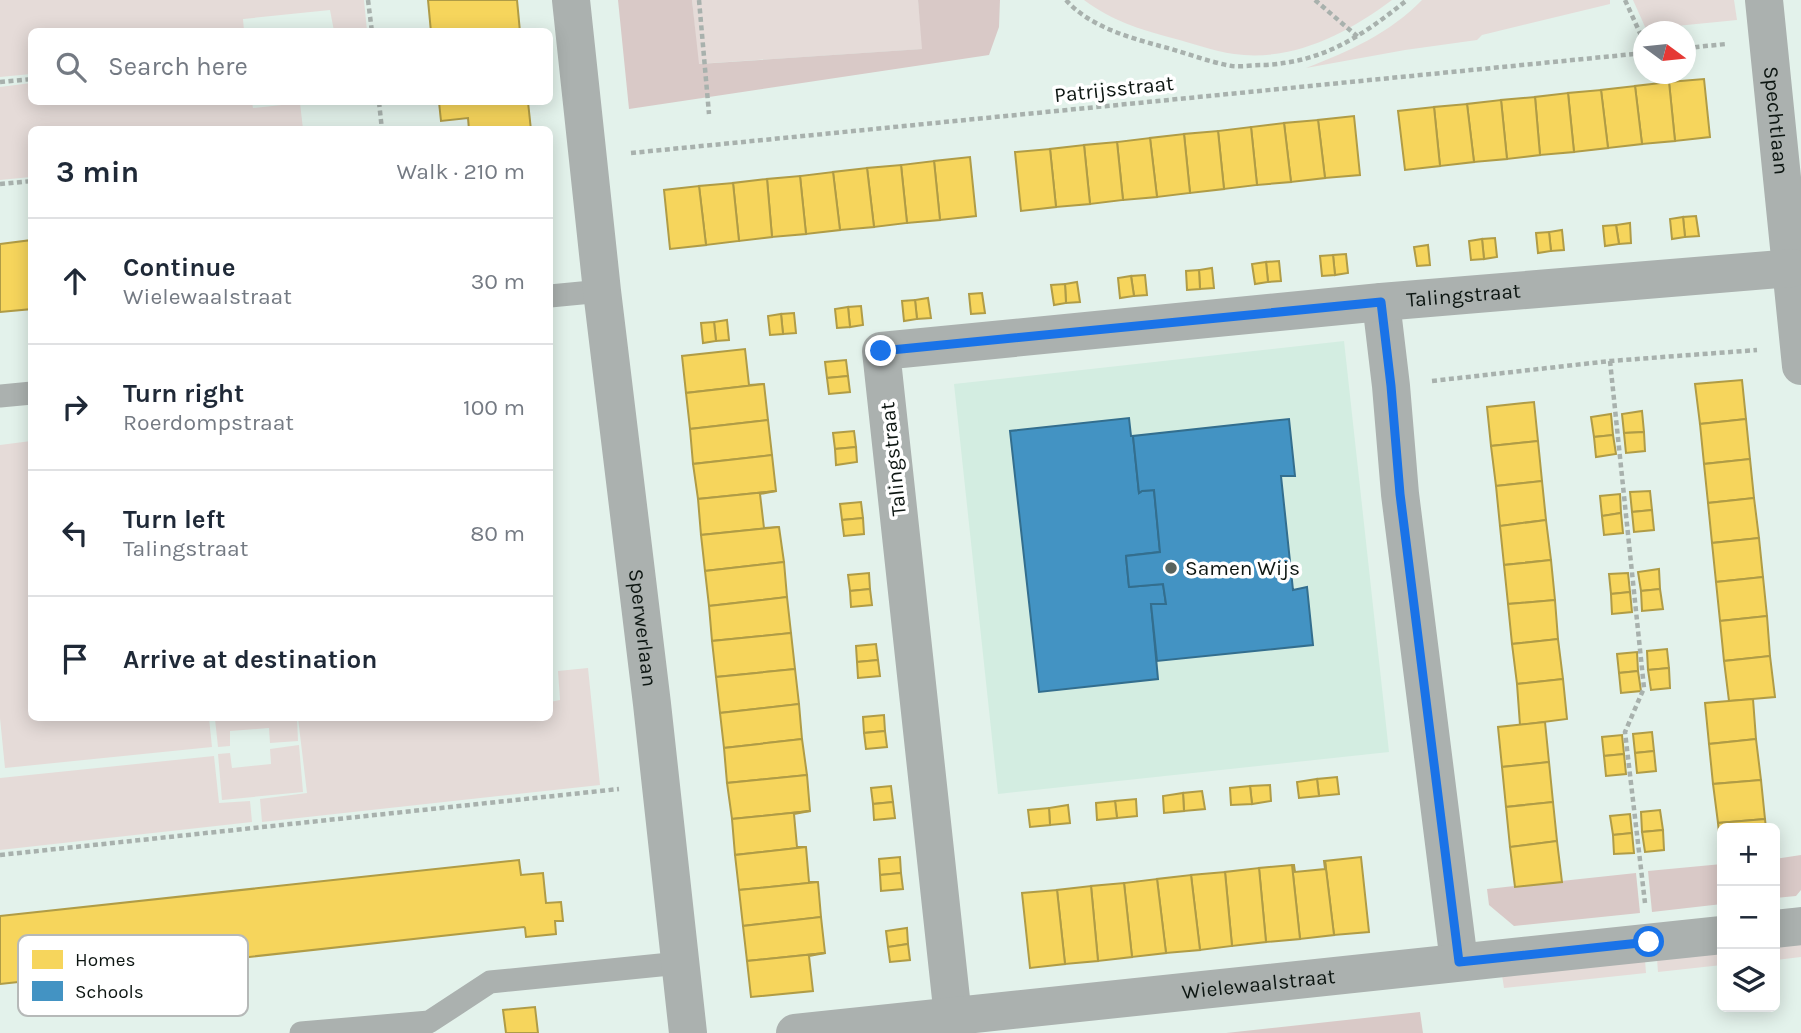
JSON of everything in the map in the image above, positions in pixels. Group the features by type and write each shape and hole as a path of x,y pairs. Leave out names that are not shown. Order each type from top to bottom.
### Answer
{"street":[{"name":"Sperwerlaan","path":"571,0 688,1033"},
{"name":"Spechtlaan","path":"1764,0 1788,109 1792,268 1801,365"},
{"name":"Talingstraat","path":"953,1017 881,351 1381,302 1792,268"},
{"path":"1381,302 1400,494 1459,962"},
{"path":"1780,928 1801,926"},
{"name":"Wielewaalstraat","path":"795,1033 1717,935"}],"lane":[{"path":"553,296 602,291"},
{"path":"0,396 28,393"},
{"path":"301,1033 429,1022 491,982 680,963"}],"path":[{"path":"368,0 372,28"},
{"path":"699,0 709,114"},
{"path":"1066,0 1101,26 1142,41 1234,66 1285,64 1320,55 1358,37 1407,0"},
{"path":"1315,0 1358,37"},
{"path":"1625,0 1634,21"},
{"name":"Patrijsstraat","path":"588,157 1633,54"},
{"path":"0,82 28,79"},
{"path":"379,105 382,126"},
{"path":"0,184 28,181"},
{"path":"1391,386 1610,361 1759,350 1801,365"},
{"path":"1610,361 1644,688 1625,732 1649,942"},
{"path":"0,855 661,785"}],"shaded area":[{"path":"0,0 364,0 367,28 333,28 330,10 243,19 244,28 28,28 28,74 0,77"},
{"path":"618,0 692,0 699,64 922,49 918,0 1000,0 999,27 989,55 629,109"},
{"path":"692,0 918,0 923,49 698,64"},
{"path":"1084,0 1392,0 1356,24 1318,43 1277,54 1256,55 1218,51 1126,24"},
{"path":"1422,0 1610,0 1610,4 1482,35 1477,40 1306,68 1382,32"},
{"path":"1633,0 1734,0 1737,20 1696,24 1696,21 1642,21"},
{"path":"28,83 28,105 252,105 253,108 300,105 303,126 28,126 28,177 0,180 0,87"},
{"name":"Samen Wijs","path":"1344,341 1389,752 998,794 954,384"},
{"path":"28,441 28,721 209,721 212,747 5,768 0,718 0,445"},
{"path":"588,668 600,785 262,822 260,799 307,793 298,721 553,721 553,701 560,700 558,671"},
{"path":"215,721 297,721 298,741 270,743 269,728 230,731 230,746 218,747"},
{"path":"299,745 303,792 222,800 218,754 230,753 232,768 271,764 270,749"},
{"path":"214,756 219,803 250,801 252,822 0,850 0,778"},
{"path":"1801,855 1801,890 1796,896 1780,898 1780,858"},
{"path":"1717,864 1717,905 1652,912 1648,871"},
{"path":"1636,873 1640,913 1514,926 1489,905 1487,889"},
{"path":"1801,943 1801,957 1780,959 1780,945"},
{"path":"1717,953 1717,966 1658,972 1657,959"},
{"path":"1645,960 1646,973 1504,988 1502,975"},
{"path":"1420,1012 1423,1033 1226,1033"}],"building: Homes":[{"path":"428,0 517,0 520,28 431,28"},
{"path":"1704,79 1710,137 1675,141 1669,84 1696,84 1696,80"},
{"path":"1669,84 1675,141 1642,144 1635,86"},
{"path":"1635,86 1642,144 1608,148 1601,90"},
{"path":"1601,90 1608,148 1574,152 1568,93"},
{"path":"1568,93 1574,152 1540,155 1535,97"},
{"path":"1535,97 1540,155 1507,159 1501,100"},
{"path":"1501,100 1507,159 1474,162 1467,104"},
{"path":"1467,104 1474,162 1440,166 1434,107"},
{"path":"439,105 528,105 531,126 469,126 468,118 441,121"},
{"path":"1434,107 1440,166 1405,170 1398,111"},
{"path":"1354,116 1360,175 1325,178 1318,120"},
{"path":"1318,120 1325,178 1291,182 1284,123"},
{"path":"1284,123 1291,182 1257,185 1251,127"},
{"path":"1251,127 1257,185 1224,189 1218,131"},
{"path":"1218,131 1224,189 1190,193 1184,134"},
{"path":"1184,134 1190,193 1157,197 1150,138"},
{"path":"1150,138 1157,197 1123,200 1117,142"},
{"path":"1117,142 1123,200 1090,204 1084,145"},
{"path":"1084,145 1090,204 1056,207 1050,149"},
{"path":"1050,149 1056,207 1021,211 1015,152"},
{"path":"970,157 976,216 940,220 934,161"},
{"path":"934,161 940,220 907,223 901,165"},
{"path":"901,165 907,223 874,227 867,168"},
{"path":"867,168 874,227 840,230 833,172"},
{"path":"833,172 840,230 806,234 800,176"},
{"path":"800,176 806,234 772,237 767,179"},
{"path":"767,179 772,237 739,241 733,183"},
{"path":"733,183 739,241 706,245 699,186"},
{"path":"699,186 706,245 670,249 664,190"},
{"path":"1696,216 1699,236 1685,237 1683,217"},
{"path":"1683,217 1685,237 1672,239 1670,219"},
{"path":"1630,223 1631,243 1619,244 1616,225"},
{"path":"1616,225 1619,244 1605,246 1603,226"},
{"path":"1562,230 1564,250 1551,251 1549,232"},
{"path":"1549,232 1551,251 1538,253 1536,233"},
{"path":"1495,238 1497,257 1484,259 1482,239"},
{"path":"1482,239 1484,259 1471,260 1469,241"},
{"path":"28,240 28,309 0,312 0,244"},
{"path":"1428,245 1430,265 1417,266 1414,247"},
{"path":"1346,254 1348,273 1335,275 1333,255"},
{"path":"1333,255 1335,275 1322,276 1320,256"},
{"path":"1279,261 1281,281 1268,282 1266,262"},
{"path":"1266,262 1268,282 1255,284 1252,264"},
{"path":"1212,268 1214,288 1200,289 1199,270"},
{"path":"1199,270 1200,289 1187,290 1186,271"},
{"path":"1145,275 1147,295 1134,296 1131,276"},
{"path":"1131,276 1134,296 1120,298 1118,278"},
{"path":"1077,282 1080,302 1066,303 1065,284"},
{"path":"1065,284 1066,303 1054,305 1051,285"},
{"path":"982,293 985,313 971,314 969,294"},
{"path":"928,298 931,318 917,319 915,300"},
{"path":"915,300 917,319 904,321 902,301"},
{"path":"861,306 863,325 850,327 848,307"},
{"path":"848,307 850,327 837,328 835,309"},
{"path":"794,313 796,333 783,334 781,314"},
{"path":"781,314 783,334 770,335 768,316"},
{"path":"727,320 729,340 716,341 714,322"},
{"path":"714,322 716,341 703,343 701,323"},
{"path":"745,349 749,385 764,384 686,393 682,356"},
{"path":"846,360 848,376 827,378 825,362"},
{"path":"848,376 850,392 829,394 827,378"},
{"path":"1742,380 1746,419 1700,424 1695,384"},
{"path":"764,384 768,420 690,429 686,393"},
{"path":"1534,402 1538,441 1491,446 1487,407"},
{"path":"1642,411 1644,432 1624,433 1622,414"},
{"path":"1611,414 1613,435 1594,437 1591,417"},
{"path":"1746,419 1750,459 1704,464 1700,424"},
{"path":"768,420 772,455 693,464 690,429"},
{"path":"854,431 856,447 835,449 833,433"},
{"path":"1644,432 1645,451 1626,453 1624,433"},
{"path":"1613,435 1616,454 1596,457 1594,437"},
{"path":"1538,441 1542,481 1496,486 1491,446"},
{"path":"856,447 857,462 836,465 835,449"},
{"path":"772,455 776,491 698,499 693,464"},
{"path":"1750,459 1754,498 1708,503 1704,464"},
{"path":"1542,481 1546,520 1500,526 1496,486"},
{"path":"776,491 760,494 764,528 779,527 701,535 698,499"},
{"path":"1650,491 1652,510 1632,512 1630,492"},
{"path":"1620,494 1621,513 1602,516 1600,496"},
{"path":"1754,498 1759,538 1712,543 1708,503"},
{"path":"861,502 863,518 842,520 840,504"},
{"path":"1652,510 1654,530 1634,532 1632,512"},
{"path":"1621,513 1623,533 1604,535 1602,516"},
{"path":"863,518 864,534 844,536 842,520"},
{"path":"1546,520 1551,560 1504,565 1500,526"},
{"path":"779,527 784,562 705,571 701,535"},
{"path":"1759,538 1763,577 1716,582 1712,543"},
{"path":"1551,560 1555,600 1508,604 1504,565"},
{"path":"784,562 787,597 709,606 705,571"},
{"path":"1659,569 1660,589 1641,591 1638,572"},
{"path":"869,573 870,589 850,591 848,575"},
{"path":"1628,573 1630,592 1611,594 1609,574"},
{"path":"1763,577 1767,616 1720,621 1716,582"},
{"path":"870,589 872,605 851,607 850,591"},
{"path":"1660,589 1663,609 1642,611 1641,591"},
{"path":"1630,592 1632,612 1612,614 1611,594"},
{"path":"787,597 791,633 712,641 709,606"},
{"path":"1555,600 1558,639 1512,644 1508,604"},
{"path":"1767,616 1770,656 1724,661 1720,621"},
{"path":"791,633 795,669 716,677 712,641"},
{"path":"1558,639 1563,679 1517,684 1512,644"},
{"path":"876,644 878,660 857,662 856,646"},
{"path":"1667,649 1669,668 1648,670 1647,651"},
{"path":"1637,652 1638,671 1619,673 1617,654"},
{"path":"1770,656 1775,697 1729,701 1724,661"},
{"path":"878,660 880,676 858,678 857,662"},
{"path":"1669,668 1670,688 1651,690 1648,670"},
{"path":"795,669 799,704 720,713 716,677"},
{"path":"1638,671 1641,691 1621,693 1619,673"},
{"path":"1563,679 1567,719 1520,725 1517,684"},
{"path":"1753,699 1756,739 1709,744 1705,703"},
{"path":"799,704 802,739 724,748 720,713"},
{"path":"884,715 885,731 864,733 863,717"},
{"path":"1545,722 1549,762 1502,767 1498,727"},
{"path":"885,731 887,747 866,749 864,733"},
{"path":"1652,732 1654,751 1635,753 1633,734"},
{"path":"1622,735 1624,754 1604,756 1602,737"},
{"path":"802,739 807,775 727,783 724,748"},
{"path":"1756,739 1761,780 1713,784 1709,744"},
{"path":"1654,751 1656,771 1637,773 1635,753"},
{"path":"1624,754 1626,774 1606,776 1604,756"},
{"path":"1549,762 1553,802 1506,807 1502,767"},
{"path":"807,775 810,811 732,819 727,783"},
{"path":"1337,777 1339,794 1319,796 1317,779"},
{"path":"1317,779 1319,796 1299,798 1297,782"},
{"path":"1761,780 1765,819 1718,823 1713,784"},
{"path":"1270,785 1271,801 1252,804 1250,786"},
{"path":"891,786 893,802 873,804 871,788"},
{"path":"1250,786 1252,804 1231,805 1230,788"},
{"path":"1202,791 1205,809 1184,811 1183,793"},
{"path":"1183,793 1184,811 1164,813 1163,796"},
{"path":"1136,799 1137,816 1117,818 1115,801"},
{"path":"1115,801 1117,818 1097,820 1096,803"},
{"path":"893,802 895,818 874,820 873,804"},
{"path":"1553,802 1557,841 1510,847 1506,807"},
{"path":"1068,805 1070,823 1050,825 1049,808"},
{"path":"1049,808 1050,825 1030,827 1028,810"},
{"path":"1660,810 1663,830 1642,832 1641,812"},
{"path":"810,811 794,814 797,847 806,847 735,855 732,819"},
{"path":"1630,814 1632,833 1613,835 1610,816"},
{"path":"1765,819 1765,823 1718,823"},
{"path":"1663,830 1664,850 1645,852 1642,832"},
{"path":"1632,833 1634,853 1614,854 1613,835"},
{"path":"1557,841 1562,882 1515,887 1510,847"},
{"path":"806,847 809,882 818,882 739,890 735,855"},
{"path":"900,857 901,873 880,875 879,859"},
{"path":"1361,857 1369,932 1334,935 1325,861"},
{"path":"519,860 521,875 543,873 546,903 561,902 563,921 555,921 556,934 526,937 524,927 248,957 248,935 18,935 18,982 0,984 0,916"},
{"path":"1324,861 1334,935 1300,939 1292,865 1295,872 1325,869"},
{"path":"1292,865 1300,939 1266,942 1259,868"},
{"path":"1259,868 1266,942 1232,946 1225,872"},
{"path":"1225,872 1232,946 1200,950 1191,875"},
{"path":"901,873 903,889 881,891 880,875"},
{"path":"1191,875 1200,950 1166,953 1157,879"},
{"path":"1157,879 1166,953 1132,957 1124,883"},
{"path":"818,882 821,917 743,926 739,890"},
{"path":"1124,883 1132,957 1098,961 1091,886"},
{"path":"1091,886 1098,961 1065,964 1057,890"},
{"path":"1057,890 1065,964 1030,968 1022,893"},
{"path":"821,917 825,953 747,961 743,926"},
{"path":"907,928 908,944 888,947 886,931"},
{"path":"908,944 910,960 890,962 888,947"},
{"path":"825,953 809,956 813,991 751,997 747,961"},
{"path":"535,1007 538,1033 506,1033 503,1010"}],"building: Schools":[{"path":"1129,418 1139,493 1154,490 1160,552 1126,556 1129,587 1163,584 1166,604 1151,604 1158,679 1039,692 1010,431"},
{"path":"1289,419 1295,476 1281,476 1293,590 1307,587 1313,645 1157,661 1151,604 1166,604 1163,584 1129,587 1126,556 1160,552 1154,490 1139,493 1133,436"}],"place":[{"name":"Samen Wijs","path":"1171,568"}],"route":[{"path":"881,351 1381,302 1400,494 1459,962 1649,942"}]}
